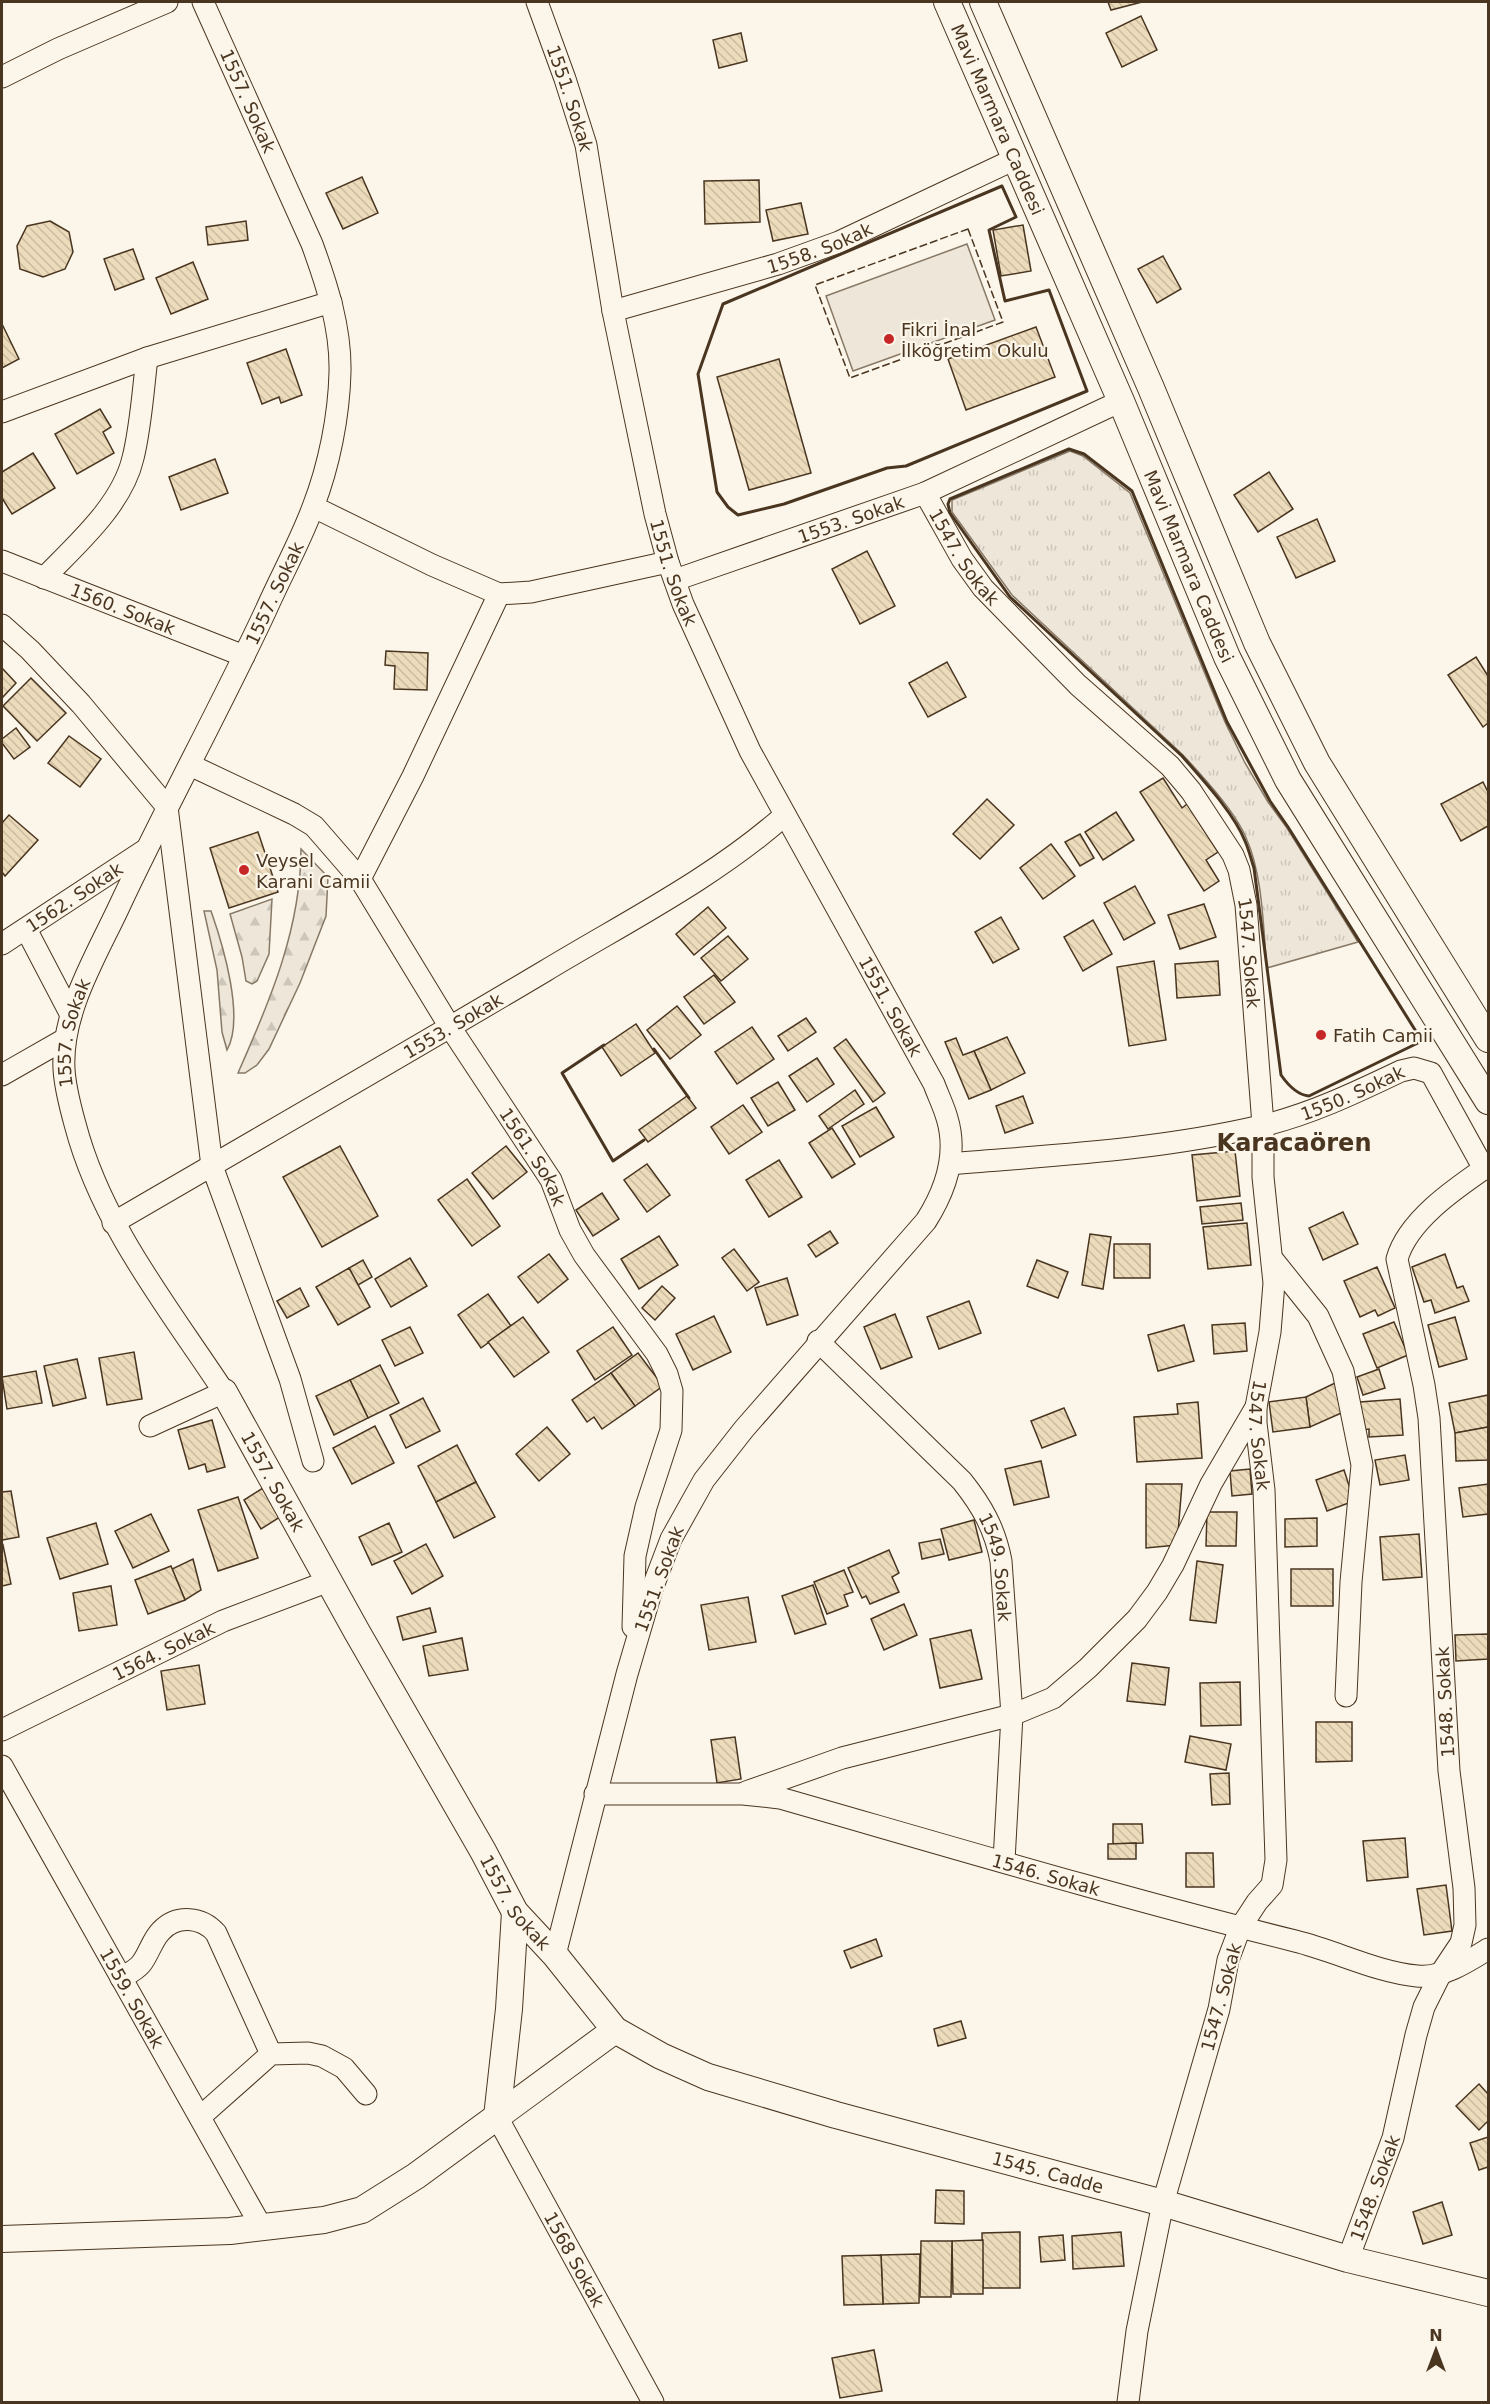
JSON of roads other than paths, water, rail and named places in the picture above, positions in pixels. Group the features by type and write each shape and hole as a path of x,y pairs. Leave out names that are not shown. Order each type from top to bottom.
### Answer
{"street":[{"path":"2,77 57,48 167,2"},
{"name":"1557. Sokak","path":"203,2 312,244 326,282 339,338 340,372 331,444 314,507 244,656 146,850 82,986 71,1015 65,1039 64,1068 68,1099 84,1158 113,1223 224,1392 483,1851 515,1912 555,1956 615,2030"},
{"name":"1551. Sokak","path":"537,2 586,145 613,311 655,514 671,571 750,751 934,1084 948,1120 951,1145 950,1164 936,1205 926,1221 818,1341 744,1429 704,1480 671,1539 652,1589 634,1648 555,1956"},
{"name":"Mavi Marmara Caddesi","path":"947,2 1121,401 1227,657 1288,780 1488,1101"},
{"path":"983,2 1151,388 1257,643 1317,763 1488,1039"},
{"name":"1558. Sokak","path":"613,311 778,264 839,242 1015,159"},
{"path":"2,412 147,358 331,302"},
{"path":"44,578 89,532 113,502 133,459 147,358"},
{"name":"1553. Sokak","path":"314,507 432,565 499,594 531,592 671,571 925,493 1121,401"},
{"name":"1547. Sokak","path":"925,493 962,559 982,588 1078,685 1170,766 1191,791 1233,855 1239,870 1246,905 1263,1125 1265,1200 1274,1261 1270,1332 1256,1407 1256,1423 1264,1490 1276,1860 1272,1886 1257,1902 1240,1928 1227,1960 1219,2009 1163,2203 1137,2331 1128,2403"},
{"name":"1560. Sokak","path":"2,561 244,656"},
{"path":"360,879 413,776 499,594"},
{"path":"2,625 30,650 81,704 167,807 212,1166 290,1379 313,1461"},
{"name":"1561. Sokak","path":"190,765 294,814 314,826 360,879 450,1027 551,1180 570,1230 584,1255 657,1354 672,1391 671,1430 646,1507 634,1556 634,1648"},
{"name":"1553. Sokak","path":"113,1223 675,893 759,838 785,815"},
{"name":"1562. Sokak","path":"2,944 146,850"},
{"path":"26,929 71,1015"},
{"path":"2,1075 65,1039"},
{"name":"1550. Sokak","path":"950,1164 1120,1149 1263,1125 1311,1109 1401,1071 1414,1068 1431,1073 1486,1168"},
{"name":"1548. Sokak","path":"1348,2259 1393,2138 1424,2007 1461,1943 1465,1925 1464,1888 1449,1771 1429,1418 1397,1259 1401,1245 1419,1220 1486,1168"},
{"path":"1274,1261 1318,1316 1343,1371 1362,1465 1351,1582 1346,1696"},
{"name":"1549. Sokak","path":"818,1341 945,1462 978,1501 990,1520 997,1539 1001,1561 1012,1715 1004,1861"},
{"path":"150,1426 224,1392"},
{"path":"742,1794 842,1758 1012,1715 1053,1698 1088,1668 1137,1619 1157,1592 1211,1484 1256,1407"},
{"name":"1564. Sokak","path":"2,1730 223,1621 329,1581"},
{"name":"1559. Sokak","path":"2,1766 262,2228"},
{"name":"1546. Sokak","path":"596,1794 742,1794 780,1798 1419,1977 1442,1973 1488,1949"},
{"path":"497,2117 509,2009 515,1912"},
{"path":"122,1978 141,1964 160,1931 182,1920 201,1920 216,1933 271,2054"},
{"path":"2,2239 262,2228 324,2220 362,2210 416,2176 615,2030"},
{"name":"1545. Cadde","path":"615,2030 661,2056 708,2077 848,2118 1163,2203 1348,2259 1488,2293"},
{"path":"200,2117 271,2054 308,2053 322,2056 344,2068 366,2094"},
{"name":"1568 Sokak","path":"497,2117 652,2403"}],"place":[{"name":"Fikri İnal İlköğretim Okulu","path":"889,339"},
{"name":"Veysel Karani Camii","path":"244,870"},
{"name":"Fatih Camii","path":"1321,1035"}],"district":[{"name":"Karacaören","path":"1294,1143"}]}
